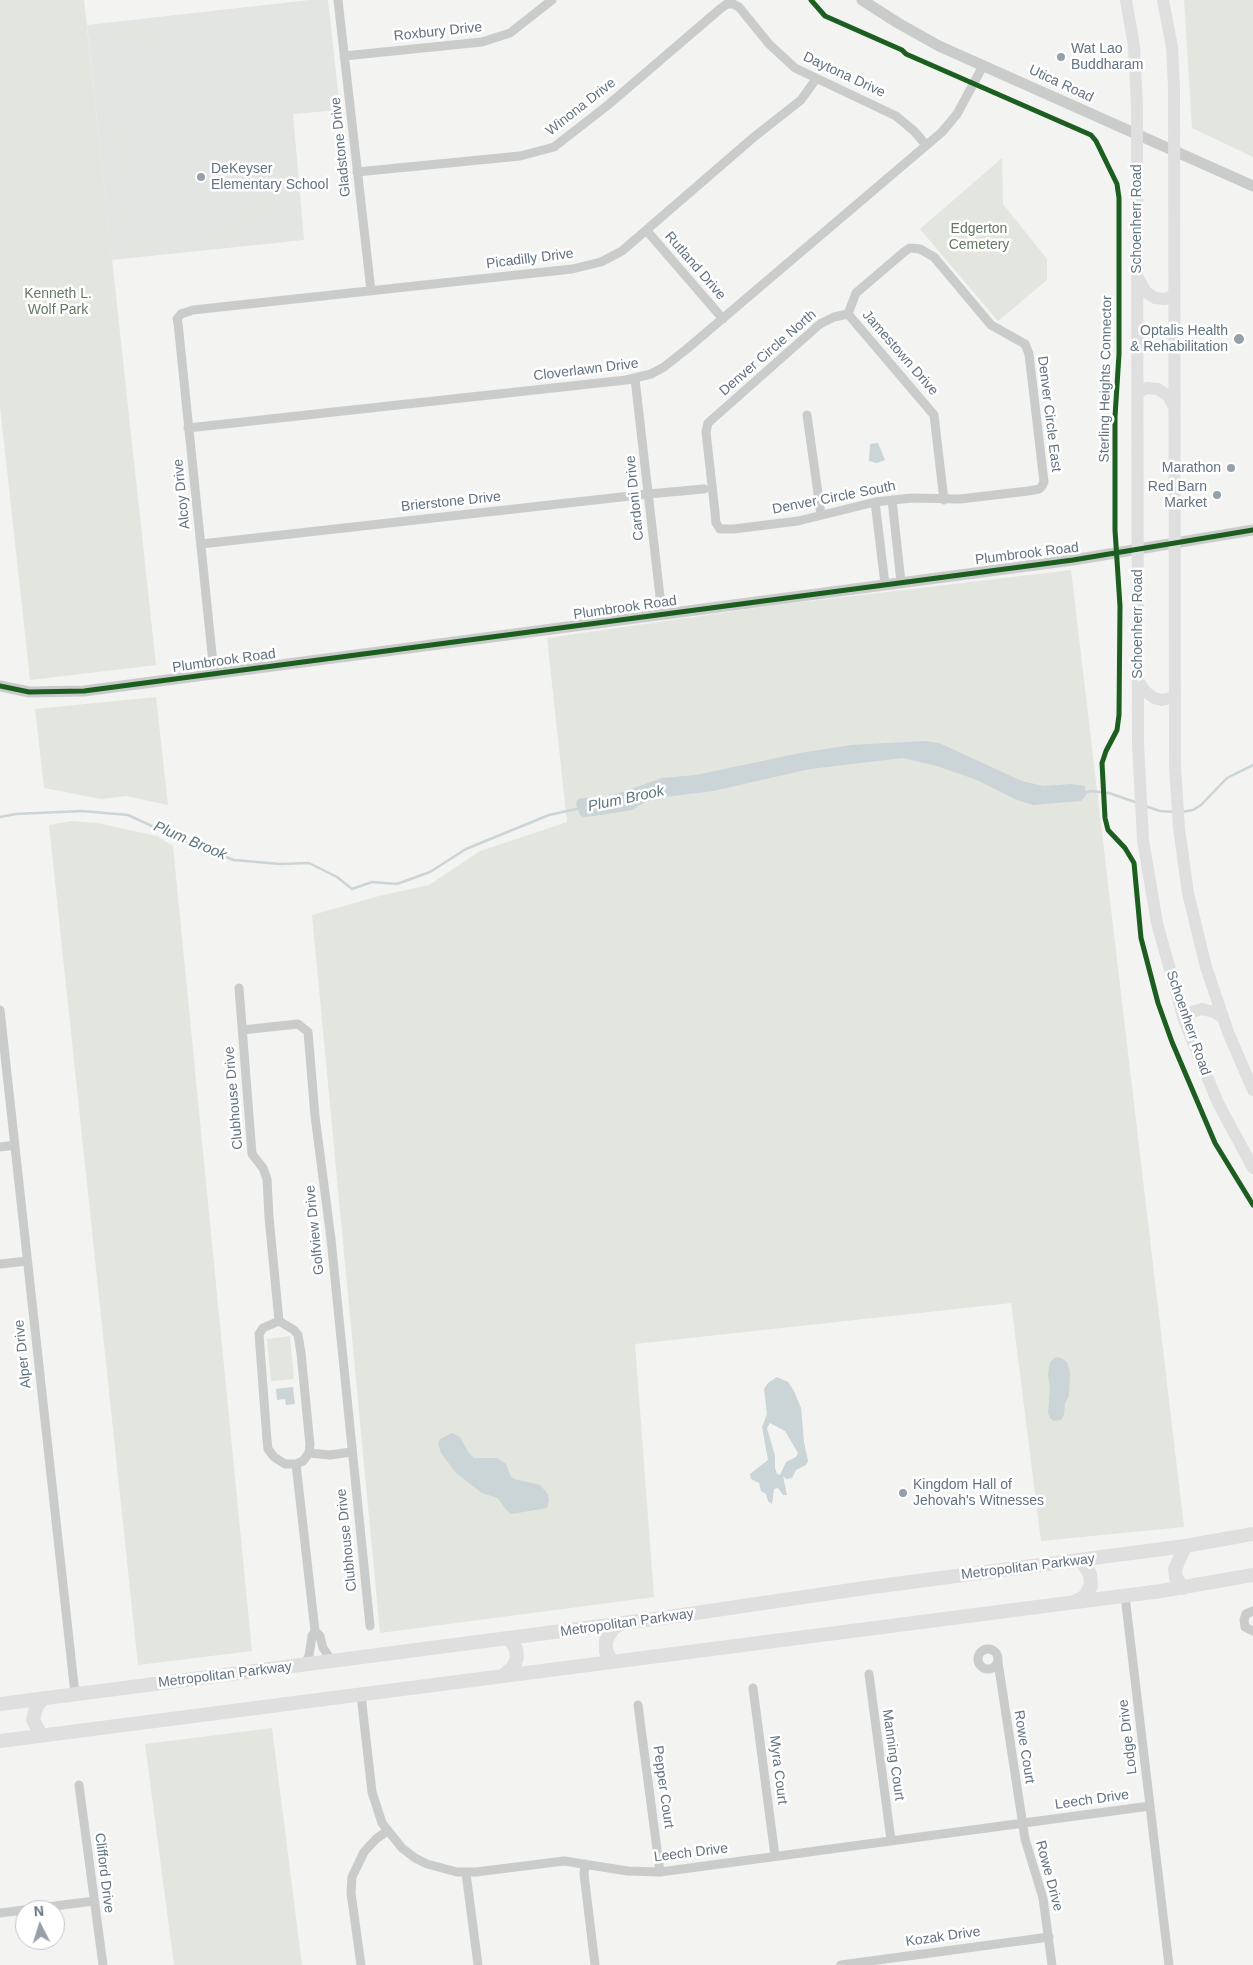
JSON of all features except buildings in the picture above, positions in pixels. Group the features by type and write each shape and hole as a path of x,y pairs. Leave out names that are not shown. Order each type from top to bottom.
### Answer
{"main road":[{"name":"Schoenherr Road","path":"1126,0 1136,64 1138,769 1146,865 1157,923 1184,1020 1218,1103 1253,1168"},
{"path":"1163,0 1172,47 1174,86 1175,767 1178,816 1184,866 1194,920 1206,967 1222,1017 1253,1090"},
{"path":"1138,276 1142,287 1150,296 1160,299 1174,295"},
{"path":"1138,392 1147,388 1158,389 1168,396 1174,407"},
{"path":"1138,680 1146,692 1154,698 1162,700 1175,697"},
{"path":"1184,1020 1197,1010 1208,1010 1222,1017"},
{"name":"Metropolitan Parkway","path":"0,1704 620,1624 865,1588 1185,1546 1253,1534"},
{"path":"1183,1588 1176,1578 1175,1569 1185,1546"},
{"path":"1074,1602 1084,1597 1091,1586 1090,1574 1081,1560"},
{"path":"0,1740 1125,1596 1253,1575"},
{"path":"613,1662 606,1652 606,1640 613,1629 620,1624"},
{"path":"503,1676 513,1667 517,1658 516,1649 510,1638"},
{"path":"41,1735 34,1720 36,1708 42,1699"}],"street":[{"name":"Gladstone Drive","path":"338,0 371,291"},
{"name":"Roxbury Drive","path":"344,56 482,42 510,33 552,0"},
{"name":"Utica Road","path":"862,0 917,34 983,66 1253,186"},
{"name":"Winona Drive","path":"357,172 520,156 554,147 608,105 720,9 727,4 734,4"},
{"name":"Daytona Drive","path":"734,4 739,7 784,59 795,68 896,116 914,131 926,145"},
{"name":"Cloverlawn Drive","path":"188,428 635,379 664,367 942,132 957,114 983,66"},
{"name":"Picadilly Drive","path":"181,314 193,310 572,269 613,257 646,231 754,137 801,100 816,79"},
{"name":"Rutland Drive","path":"646,231 722,319"},
{"name":"Denver Circle East","path":"848,314 856,292 904,252 915,248 923,250 934,257 991,325 1025,344 1029,354 1044,482 1042,486"},
{"name":"Alcoy Drive","path":"181,314 177,319 214,673"},
{"name":"Denver Circle North","path":"720,529 716,523 706,427 710,420 820,324 834,317 848,314"},
{"name":"Jamestown Drive","path":"848,314 934,415 944,500"},
{"name":"Cardoni Drive","path":"635,379 662,614"},
{"path":"807,415 821,515"},
{"name":"Denver Circle South","path":"720,529 734,530 779,523 875,502 912,498 960,499 1028,491 1039,489 1042,486"},
{"name":"Brierstone Drive","path":"201,544 704,489"},
{"path":"892,500 901,582"},
{"path":"875,502 885,584"},
{"name":"Plumbrook Road","path":"0,686 29,692 61,693 1073,560 1253,530"},
{"name":"Clubhouse Drive","path":"238,988 252,1154 263,1168 267,1178 279,1321"},
{"name":"Alper Drive","path":"0,1010 75,1694"},
{"name":"Golfview Drive","path":"242,1030 298,1024 308,1032 315,1116 331,1239 351,1452"},
{"path":"0,1147 15,1145"},
{"path":"0,1264 27,1261"},
{"path":"279,1321 294,1330 298,1335 310,1446 309,1453 303,1461 296,1464 285,1464 274,1457 268,1449 259,1334 263,1328 279,1321"},
{"path":"309,1453 351,1452"},
{"name":"Clubhouse Drive","path":"351,1452 370,1626"},
{"path":"296,1464 315,1631 312,1636 311,1650 305,1664"},
{"name":"Lodge Drive","path":"1125,1596 1169,1965"},
{"path":"1253,1611 1246,1614 1244,1620 1245,1627 1253,1631"},
{"path":"315,1631 320,1636 323,1648 332,1661"},
{"path":"987,1669 994,1667 998,1662 998,1655 993,1650 983,1650 979,1654 978,1661 981,1666 998,1675"},
{"name":"Rowe Court","path":"998,1662 998,1675 1022,1823"},
{"name":"Manning Court","path":"869,1674 891,1840"},
{"name":"Myra Court","path":"753,1688 775,1856"},
{"name":"Leech Drive","path":"361,1695 374,1802 387,1831 402,1848 415,1858 443,1870 466,1873 555,1861 628,1871 660,1872 1150,1806"},
{"name":"Pepper Court","path":"638,1705 660,1872"},
{"name":"Clifford Drive","path":"79,1785 103,1965"},
{"name":"Rowe Drive","path":"1022,1823 1026,1848 1043,1898 1052,1965"},
{"path":"361,1965 351,1893 352,1877 364,1852 376,1839 387,1831"},
{"path":"585,1864 584,1874 595,1965"},
{"path":"466,1873 478,1965"},
{"path":"0,1913 94,1901"},
{"name":"Kozak Drive","path":"841,1965 1049,1937"}],"shaded area":[{"name":"DeKeyser Elementary School","path":"310,0 328,0 340,110 293,114 304,240 112,260 87,25"}],"green space":[{"name":"Kenneth L. Wolf Park","path":"0,0 84,0 156,665 30,680 0,406"},
{"path":"1184,0 1253,0 1253,157 1192,128"},
{"path":"151,26 153,41 136,43 136,40 113,43 112,30"},
{"path":"129,133 132,168 120,170 117,134"},
{"name":"Edgerton Cemetery","path":"1002,158 1003,204 1047,259 1047,280 998,321 920,229"},
{"path":"268,200 270,213 248,216 247,203"},
{"path":"118,211 131,211 132,224 119,224"},
{"path":"231,230 233,243 211,245 210,232"},
{"path":"156,234 157,247 136,249 134,236"},
{"path":"1071,570 1184,1527 1041,1541 1011,1303 635,1344 654,1597 380,1633 312,915 379,896 429,885 480,851 567,822 547,638 778,605"},
{"path":"156,697 168,805 126,796 101,799 44,788 35,709"},
{"path":"72,821 97,823 157,836 173,846 252,1651 138,1665 49,825"},
{"path":"290,1336 294,1379 271,1381 267,1339"},
{"path":"272,1728 302,1965 174,1965 145,1744"}],"water":[{"path":"878,443 885,460 877,463 869,461 870,444"},
{"path":"924,741 939,743 1022,781 1043,786 1071,784 1085,786 1086,795 1081,801 1033,805 1017,800 977,780 937,766 903,758 810,769 713,791 657,798 645,802 632,810 594,816 583,817 580,815 576,804 578,799 611,796 662,778 696,775 800,753 851,745"},
{"path":"1056,1357 1067,1362 1070,1372 1069,1395 1065,1404 1064,1415 1061,1420 1054,1421 1048,1413 1050,1388 1048,1375 1050,1362"},
{"path":"777,1377 788,1382 794,1391 801,1408 808,1461 806,1465 796,1470 792,1478 786,1479 783,1476 787,1495 783,1495 778,1488 774,1489 772,1504 768,1501 766,1494 761,1491 759,1483 751,1479 750,1474 768,1460 762,1427 767,1414 764,1389 768,1383","holes":["770,1423 785,1431 798,1453 796,1457 786,1462 780,1475 777,1474 775,1468 775,1456 767,1428"]},
{"path":"293,1387 295,1404 286,1405 285,1399 277,1400 276,1389"},
{"path":"452,1433 460,1437 468,1452 474,1458 497,1458 506,1464 510,1475 514,1479 540,1485 548,1494 547,1508 512,1514 506,1510 498,1498 482,1493 456,1473 441,1453 438,1443 440,1439"}],"waterway":[{"name":"Plum Brook","path":"1182,812 1193,810 1201,805 1227,778 1253,765"},
{"name":"Plum Brook","path":"1083,793 1091,791 1109,793 1138,803"},
{"name":"Plum Brook","path":"1145,806 1160,811 1174,812"},
{"name":"Plum Brook","path":"0,817 16,814 82,811 128,815 195,846 234,860 280,864 309,863 337,877 352,889 372,882 397,884 430,872 466,849 549,815 581,808"}],"cycle path":[{"name":"Sterling Heights Connector","path":"811,0 825,16 902,50 906,54 1091,135 1096,141 1117,184 1119,198 1119,354 1115,417 1115,530 1120,606 1119,715 1117,730 1102,763 1105,818 1108,830 1125,848 1134,863 1141,938 1158,1003 1172,1042 1215,1143 1253,1205"},
{"path":"0,686 29,692 84,691 1073,560 1253,530"}],"place":[{"name":"Wat Lao Buddharam","path":"1061,57"},
{"name":"DeKeyser Elementary School","path":"201,177"},
{"name":"Optalis Health & Rehabilitation","path":"1239,339"},
{"name":"Marathon","path":"1231,468"},
{"name":"Red Barn Market","path":"1217,495"},
{"name":"Kingdom Hall of Jehovah's Witnesses","path":"903,1493"}]}
